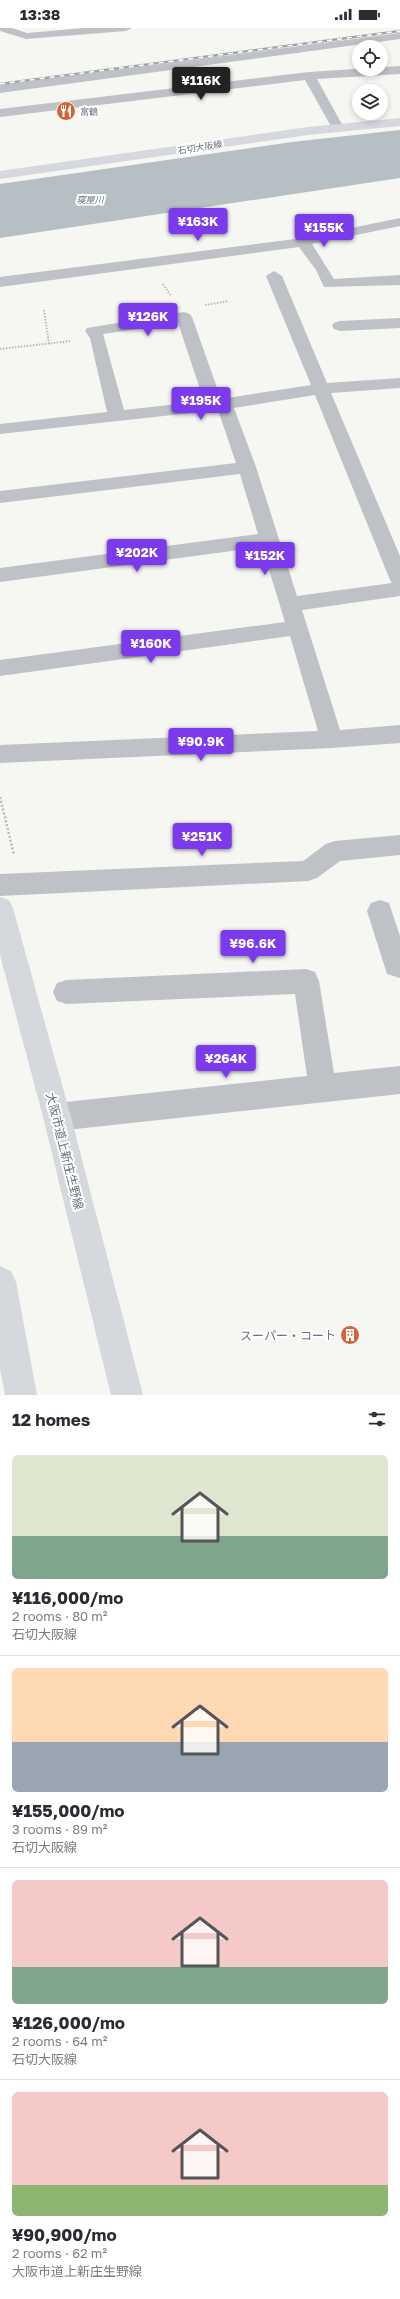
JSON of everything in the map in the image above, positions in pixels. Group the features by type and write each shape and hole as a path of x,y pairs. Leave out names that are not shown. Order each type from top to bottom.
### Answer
{"main road":[{"name":"石切大阪線","path":"0,175 338,128 400,122"},
{"name":"大阪市道上新庄生野線","path":"0,908 57,1117 127,1395"},
{"path":"0,1282 21,1395"}],"street":[{"path":"2,29 16,28"},
{"path":"2,29 26,36 126,28"},
{"path":"0,89 400,36"},
{"path":"0,112 309,76 400,70"},
{"path":"309,76 338,128"},
{"path":"0,282 303,242 400,222"},
{"path":"303,242 323,270 329,284 400,280"},
{"path":"274,276 319,389 400,580"},
{"path":"117,416 98,338 93,331 184,317 219,404 247,467 332,739"},
{"path":"340,326 400,323"},
{"path":"0,429 219,404 319,389 400,383"},
{"path":"0,498 247,467"},
{"path":"0,575 270,539"},
{"path":"290,604 400,589"},
{"path":"0,668 297,628"},
{"path":"0,754 332,739 400,734"},
{"path":"0,885 308,871 335,851 400,845"},
{"path":"380,911 396,966 400,966"},
{"path":"66,992 306,981 323,1089"},
{"path":"57,1117 400,1080"}],"path":[{"path":"160,279 184,317"},
{"path":"44,310 49,344"},
{"path":"0,349 98,338"}],"water":[{"name":"寝屋川","path":"400,130 400,178 0,238 0,184 292,142"}],"railway":[{"path":"0,84 400,31"}],"place":[{"name":"富鶴","path":"66,111"},
{"name":"スーパー・コート","path":"350,1335"}]}
